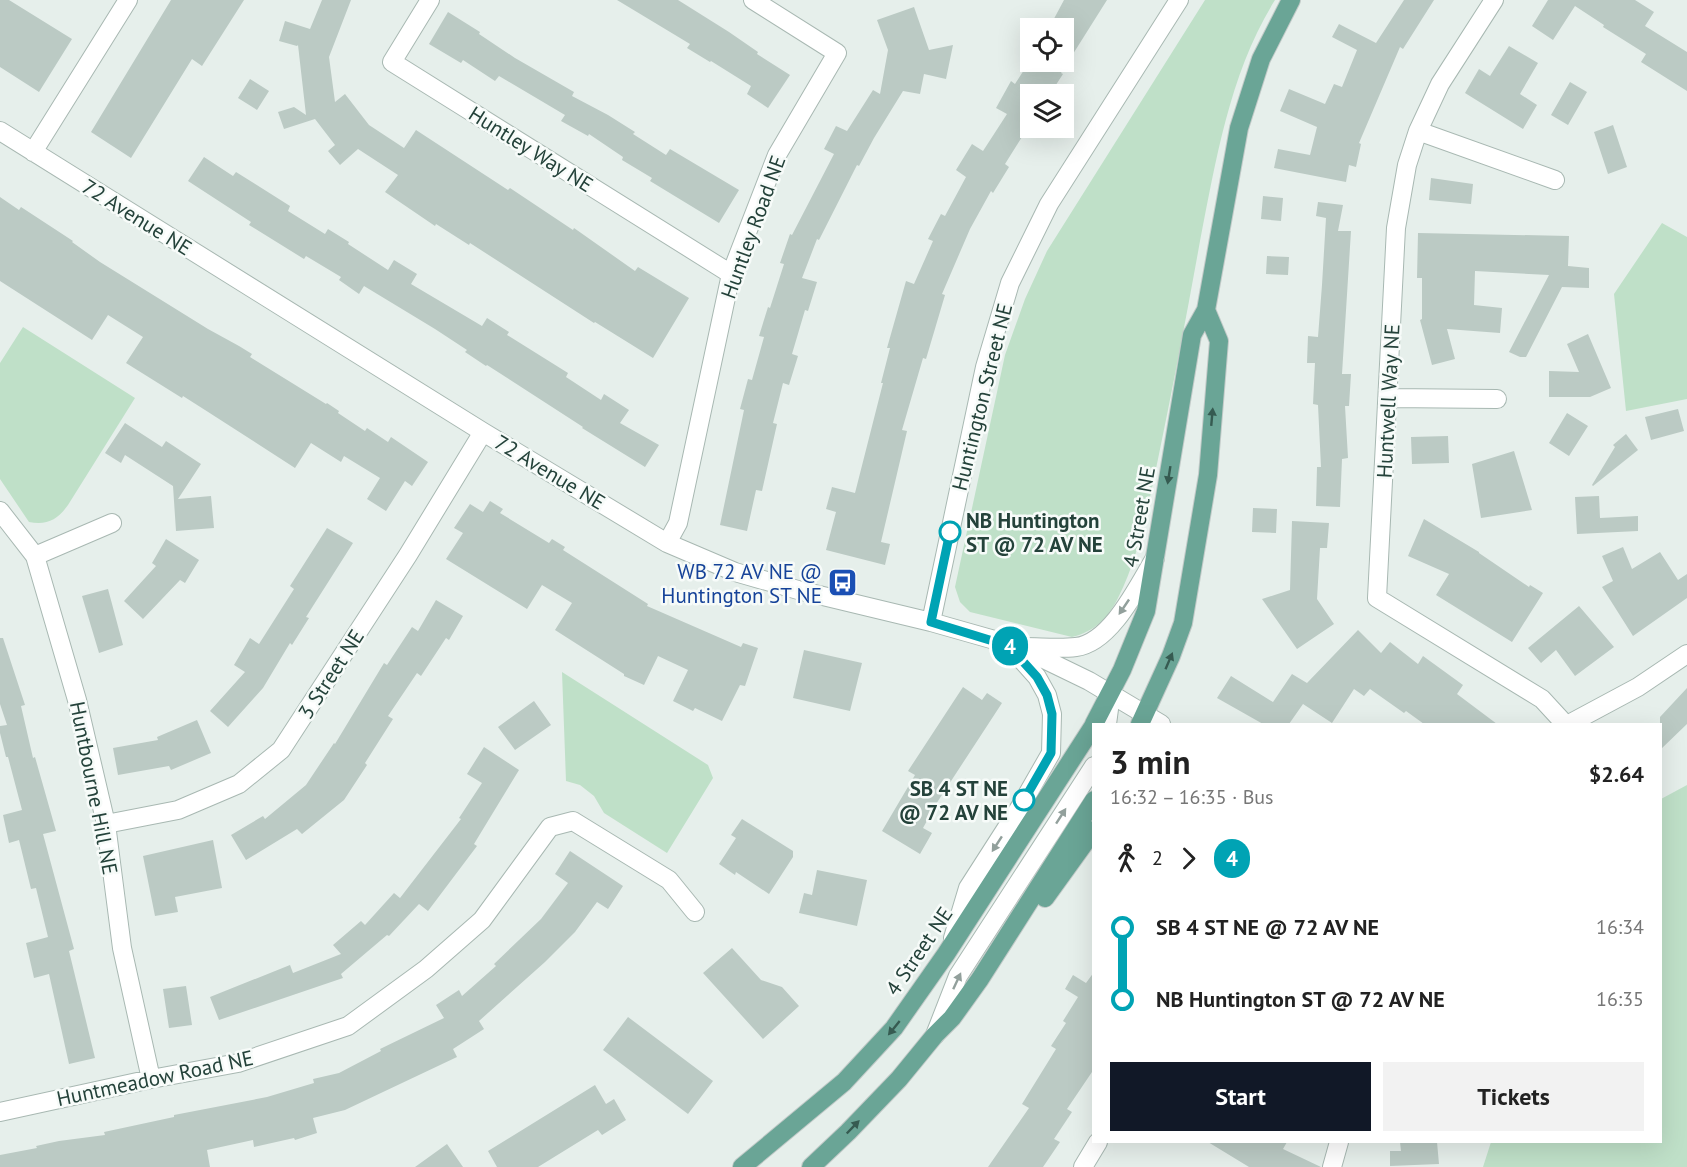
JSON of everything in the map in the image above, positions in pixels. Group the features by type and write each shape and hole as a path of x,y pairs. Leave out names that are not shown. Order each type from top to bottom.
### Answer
{"main road":[{"name":"4 Street NE","path":"1095,723 1111,694 1146,611 1192,335 1206,310 1239,128 1262,59 1291,0"},
{"path":"1149,721 1183,623 1207,482 1219,341 1206,310"},
{"name":"4 Street NE","path":"742,1167 844,1082 894,1028 951,945 1092,728"},
{"path":"811,1167 892,1087 952,1018 981,979 1092,803"},
{"path":"981,979 1015,941 1092,833"}],"street":[{"path":"33,152 128,0"},
{"name":"Huntley Way NE","path":"429,0 392,62 731,274"},
{"name":"Huntley Road NE","path":"667,543 678,523 731,274 777,155 837,53 753,0"},
{"name":"Huntington Street NE","path":"931,622 985,368 1010,283 1049,204 1179,0"},
{"name":"Huntwell Way NE","path":"1494,0 1440,84 1418,130 1407,165 1396,228 1377,598 1542,699 1566,723"},
{"path":"1418,130 1555,180"},
{"name":"72 Avenue NE","path":"0,131 483,432 667,543 735,572 798,590 931,622 1014,646 1089,681 1149,721"},
{"path":"1388,398 1497,399"},
{"name":"3 Street NE","path":"106,824 178,810 239,784 281,750 408,555 483,432"},
{"name":"Huntbourne Hill NE","path":"0,511 35,556 77,700 106,824 122,948 151,1079"},
{"path":"35,556 112,523"},
{"path":"1014,646 1077,647 1093,642 1124,608 1155,558"},
{"path":"951,945 968,888 1020,807 1051,753 1052,714 1047,695 1014,646"},
{"path":"1569,723 1638,687 1687,654"},
{"path":"1107,723 1111,694"},
{"path":"935,1035 958,976 1092,769"},
{"name":"Huntmeadow Road NE","path":"0,1112 151,1079 238,1063 348,1026 426,969 482,920 550,828 573,821 669,880 695,912"},
{"path":"1083,1167 1097,1143"},
{"path":"1332,1167 1339,1143"}],"green space":[{"path":"1205,0 1275,0 1247,56 1219,148 1151,494 1138,547 1126,581 1105,618 1094,628 1072,637 970,612 960,602 955,587 1005,355 1025,299 1047,251"},
{"path":"1662,223 1687,237 1687,399 1626,411 1614,294"},
{"path":"23,327 135,398 68,505 56,518 41,523 29,522 0,479 0,363"},
{"path":"562,672 708,765 713,778 667,853 604,813 594,796 580,785 566,781"},
{"path":"1687,785 1687,1167 1483,1167 1491,1143 1662,1143 1662,798"}],"building":[{"path":"0,0 9,0 72,39 39,92 0,67"},
{"path":"171,0 244,0 202,66 192,59 131,158 91,132"},
{"path":"322,0 351,0 329,57 335,102 345,94 369,125 404,148 416,130 508,190 510,188 573,230 574,228 635,271 638,267 689,298 653,358 470,243 469,245 436,224 435,226 385,192 398,175 358,149 340,165 328,151 335,145 315,119 284,129 278,112 294,107 306,115 298,45 279,41 285,21 310,29"},
{"path":"617,0 678,0 790,75 768,108 747,94 751,86 687,48 690,44"},
{"path":"1064,0 1107,0 1074,52 1074,18 1054,18"},
{"path":"1404,0 1434,0 1403,49 1400,47 1359,143 1361,144 1356,167 1349,165 1346,182 1274,168 1278,149 1310,155 1317,127 1280,111 1289,89 1325,104 1334,84 1342,87 1357,50 1332,37 1339,24 1376,43"},
{"path":"1548,0 1635,0 1654,12 1645,26 1687,52 1687,91 1641,62 1646,54 1575,6 1553,40 1532,26"},
{"path":"914,7 929,50 953,45 946,79 924,74 920,94 903,91 859,166 857,165 819,240 817,239 802,278 817,282 808,311 805,310 792,354 798,356 789,385 783,383 773,423 777,424 762,491 756,490 747,531 720,525 744,410 740,409 748,379 752,380 764,337 759,336 784,264 780,263 790,234 792,235 834,154 824,149 836,126 847,131 873,90 880,94 888,50 877,20"},
{"path":"448,12 515,58 574,92 572,96 635,132 633,134 666,155 670,149 739,190 719,223 650,181 652,178 622,160 623,157 589,134 588,136 561,121 565,115 499,76 495,81 463,60 461,63 429,44"},
{"path":"1509,46 1538,63 1520,94 1537,105 1523,129 1465,93 1479,69 1490,76"},
{"path":"1023,72 1062,72 1063,74 1056,84 1020,84 1021,138 1005,164 1009,167 993,193 991,191 970,229 942,294 945,295 926,359 923,358 902,430 907,431 881,542 890,544 885,565 826,550 836,512 826,509 832,487 855,493 883,383 881,383 890,348 887,348 906,281 914,284 933,241 928,239 941,214 945,216 966,177 956,170 972,144 983,151 1007,114 996,108 1011,81 1015,84"},
{"path":"250,79 269,91 257,110 238,98"},
{"path":"1570,82 1587,92 1568,125 1551,115"},
{"path":"1613,125 1627,167 1608,174 1594,132"},
{"path":"204,157 233,176 236,172 290,206 288,211 325,234 328,229 388,270 394,260 417,274 411,284 482,326 487,318 509,332 507,335 568,373 566,377 601,400 604,394 629,410 620,423 659,445 645,467 486,366 435,329 364,286 359,294 339,280 341,277 306,256 304,259 249,225 251,222 188,181"},
{"path":"1431,178 1473,184 1471,204 1429,200"},
{"path":"1263,196 1283,198 1281,221 1261,219"},
{"path":"0,197 19,210 21,207 73,241 100,262 252,354 250,357 327,403 365,431 367,428 388,442 391,437 428,462 412,486 405,481 386,511 367,499 380,478 344,456 341,462 311,443 295,468 183,396 182,398 126,363 143,337 108,315 92,340 0,281"},
{"path":"1318,202 1343,205 1338,231 1351,231 1342,374 1351,374 1349,406 1345,406 1348,458 1342,459 1340,507 1316,506 1317,467 1321,467 1318,405 1313,404 1315,363 1307,363 1308,336 1318,337 1322,285 1326,218 1316,216"},
{"path":"1418,233 1569,236 1568,266 1589,268 1589,288 1562,287 1526,357 1520,357 1509,352 1549,275 1475,271 1474,305 1502,308 1500,333 1447,329 1455,359 1432,365 1420,320 1422,319 1422,278 1417,278"},
{"path":"1267,256 1289,257 1288,275 1266,274"},
{"path":"1588,334 1611,388 1590,397 1549,397 1549,371 1579,372 1567,344"},
{"path":"1678,409 1684,431 1651,440 1645,417"},
{"path":"1567,413 1588,426 1569,456 1549,443"},
{"path":"125,423 162,447 166,441 201,464 178,499 211,496 214,528 176,531 173,486 125,455 121,463 105,453"},
{"path":"1626,434 1638,450 1593,486 1615,447 1613,445"},
{"path":"1448,436 1449,463 1412,464 1411,437"},
{"path":"1514,451 1532,510 1481,518 1472,464"},
{"path":"1599,496 1600,518 1638,516 1638,531 1577,534 1575,497"},
{"path":"490,501 503,509 500,513 549,543 552,539 565,547 563,550 648,604 647,606 741,647 743,643 758,648 745,686 740,685 722,721 695,708 693,711 673,701 688,670 658,656 644,685 624,676 555,630 572,603 542,585 527,609 446,559 463,533 454,528 470,504 483,512"},
{"path":"1253,508 1277,509 1276,533 1252,532"},
{"path":"1424,519 1479,552 1529,587 1530,585 1543,593 1512,642 1436,595 1449,574 1408,556"},
{"path":"1292,521 1329,523 1327,548 1320,548 1317,599 1334,624 1297,649 1262,599 1290,590"},
{"path":"327,528 353,543 306,617 309,618 292,645 290,643 263,688 228,727 210,711 245,672 234,665 250,638 259,644 294,589 290,586"},
{"path":"166,539 199,560 185,583 180,580 143,619 124,601 156,566 152,563"},
{"path":"1623,547 1632,569 1660,552 1678,580 1687,574 1687,598 1633,636 1602,587 1613,581 1602,556"},
{"path":"108,589 123,645 99,653 82,596"},
{"path":"436,600 463,616 449,640 446,638 421,676 417,673 388,716 393,719 344,800 302,834 297,829 246,860 231,835 263,816 265,819 306,785 335,744 384,663 387,665 412,627 418,631"},
{"path":"1579,606 1614,647 1575,676 1556,650 1541,663 1528,648"},
{"path":"1358,630 1381,653 1390,642 1418,664 1423,656 1463,685 1457,694 1496,723 1423,723 1370,689 1364,696 1354,689 1332,723 1303,704 1290,723 1261,723 1217,698 1231,676 1273,702 1292,674 1307,683"},
{"path":"0,638 3,638 25,705 21,706 33,758 35,757 56,831 43,834 74,949 69,951 95,1058 69,1064 49,974 34,978 26,943 48,937 36,888 31,889 19,840 9,843 3,815 22,810 0,733 0,726 7,725 0,704"},
{"path":"804,650 862,663 850,711 793,698"},
{"path":"963,687 982,700 987,693 1002,703 923,828 932,833 920,854 882,831 915,775 908,771"},
{"path":"1687,688 1687,724 1662,748 1660,717"},
{"path":"534,701 551,725 515,750 498,727"},
{"path":"197,720 211,753 171,770 169,766 118,775 113,748 158,740 157,737"},
{"path":"484,747 519,770 474,844 477,846 428,911 419,904 389,936 387,935 341,974 343,978 219,1020 210,997 290,965 293,973 341,954 333,945 361,921 365,925 394,893 400,898 461,819 459,818 482,783 467,774"},
{"path":"742,819 793,851 793,857 769,894 736,872 735,875 719,864 736,838 731,835"},
{"path":"213,840 222,888 175,897 178,912 155,916 143,856"},
{"path":"570,851 623,886 608,909 597,902 575,932 479,1021 484,1029 453,1049 457,1057 345,1110 313,1118 317,1133 295,1140 294,1138 254,1147 253,1140 207,1150 210,1167 0,1167 0,1155 59,1141 105,1135 104,1132 174,1117 174,1115 267,1097 314,1083 313,1079 339,1073 381,1051 380,1049 444,1018 436,1005 459,990 462,996 496,966 494,964 541,919 568,883 555,874"},
{"path":"817,870 867,880 857,926 799,913 804,893 812,895"},
{"path":"732,948 761,980 782,987 799,1006 763,1039 703,973"},
{"path":"1073,975 1086,983 1092,975 1092,1072 1067,1109 1072,1112 1054,1139 1060,1142 1043,1167 988,1167 1029,1108 1022,1104 1056,1049 1051,1046 1066,1023 1063,1021 1078,997 1065,989"},
{"path":"186,986 192,1025 169,1028 163,989"},
{"path":"628,1017 713,1081 688,1114 603,1050"},
{"path":"595,1085 606,1104 614,1099 626,1120 602,1135 598,1130 538,1167 497,1167 488,1151"},
{"path":"1210,1143 1286,1143 1283,1149 1321,1167 1249,1167"},
{"path":"1400,1143 1437,1143 1439,1164 1390,1166 1390,1151 1401,1151"},
{"path":"447,1144 463,1167 415,1167"}],"bus line":[{"name":"4","path":"950,532 931,622 1009,646 1037,677 1047,695 1052,714 1051,753 1024,800"}],"place":[{"name":"NB Huntington ST @ 72 AV NE","path":"950,532"},
{"name":"WB 72 AV NE @ Huntington ST NE","path":"843,583"},
{"name":"SB 4 ST NE @ 72 AV NE","path":"1024,800"}]}
